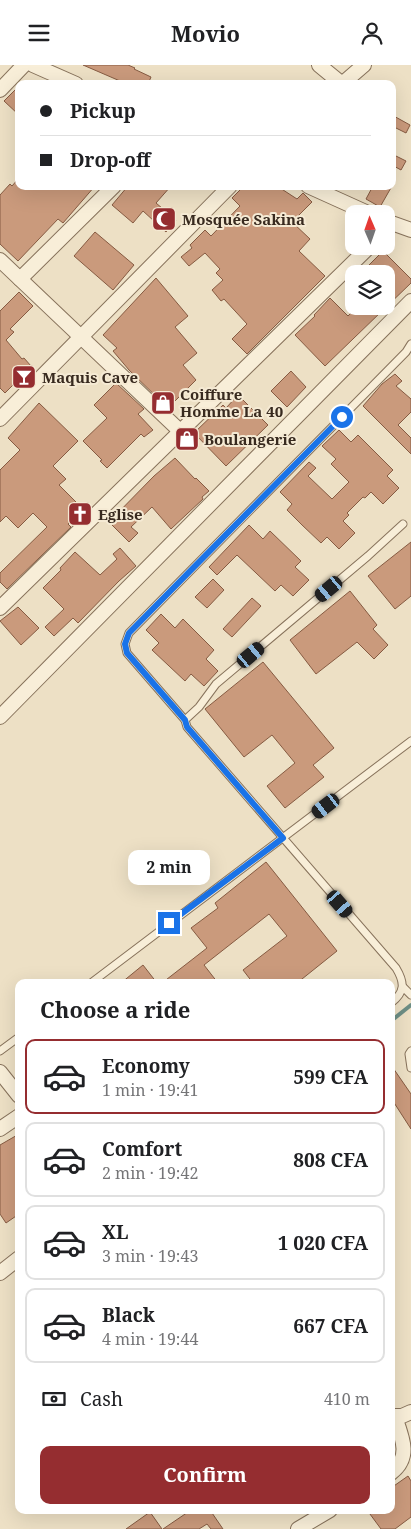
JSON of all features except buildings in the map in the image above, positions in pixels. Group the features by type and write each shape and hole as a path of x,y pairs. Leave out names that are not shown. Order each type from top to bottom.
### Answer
{"street":[{"path":"0,89 24,65"},
{"path":"33,65 67,80"},
{"path":"319,65 337,80"},
{"path":"347,80 364,65"},
{"path":"20,279 110,190"},
{"path":"0,419 226,190"},
{"path":"317,190 350,205"},
{"path":"395,226 411,230"},
{"path":"0,608 361,255"},
{"path":"0,260 180,431"},
{"path":"0,717 411,301"},
{"path":"0,1072 15,1091"},
{"path":"0,1129 15,1119"},
{"path":"0,1273 15,1261"},
{"path":"395,1417 411,1412"},
{"path":"395,1422 407,1452 408,1461 395,1471"},
{"path":"298,1529 323,1514"}],"lane":[{"path":"395,1000 399,997 403,987 401,977 396,968 187,727 185,720 127,653 125,644 129,633 411,345"},
{"path":"185,720 199,707 216,684 368,556 403,524"},
{"path":"96,979 411,741"},
{"path":"403,987 411,995"},
{"path":"0,1051 15,1040"},
{"path":"411,1051 409,1054 411,1068"}],"waterway":[{"path":"395,1018 411,1005"}],"place":[{"name":"Mosquée Sakina","path":"164,219"},
{"name":"Maquis Cave","path":"24,377"},
{"name":"Coiffure Homme La 40","path":"163,403"},
{"name":"Boulangerie","path":"187,439"},
{"name":"Eglise","path":"80,514"}],"route":[{"path":"169,923 283,838 187,727 185,720 127,653 125,644 129,633 342,417"}]}
